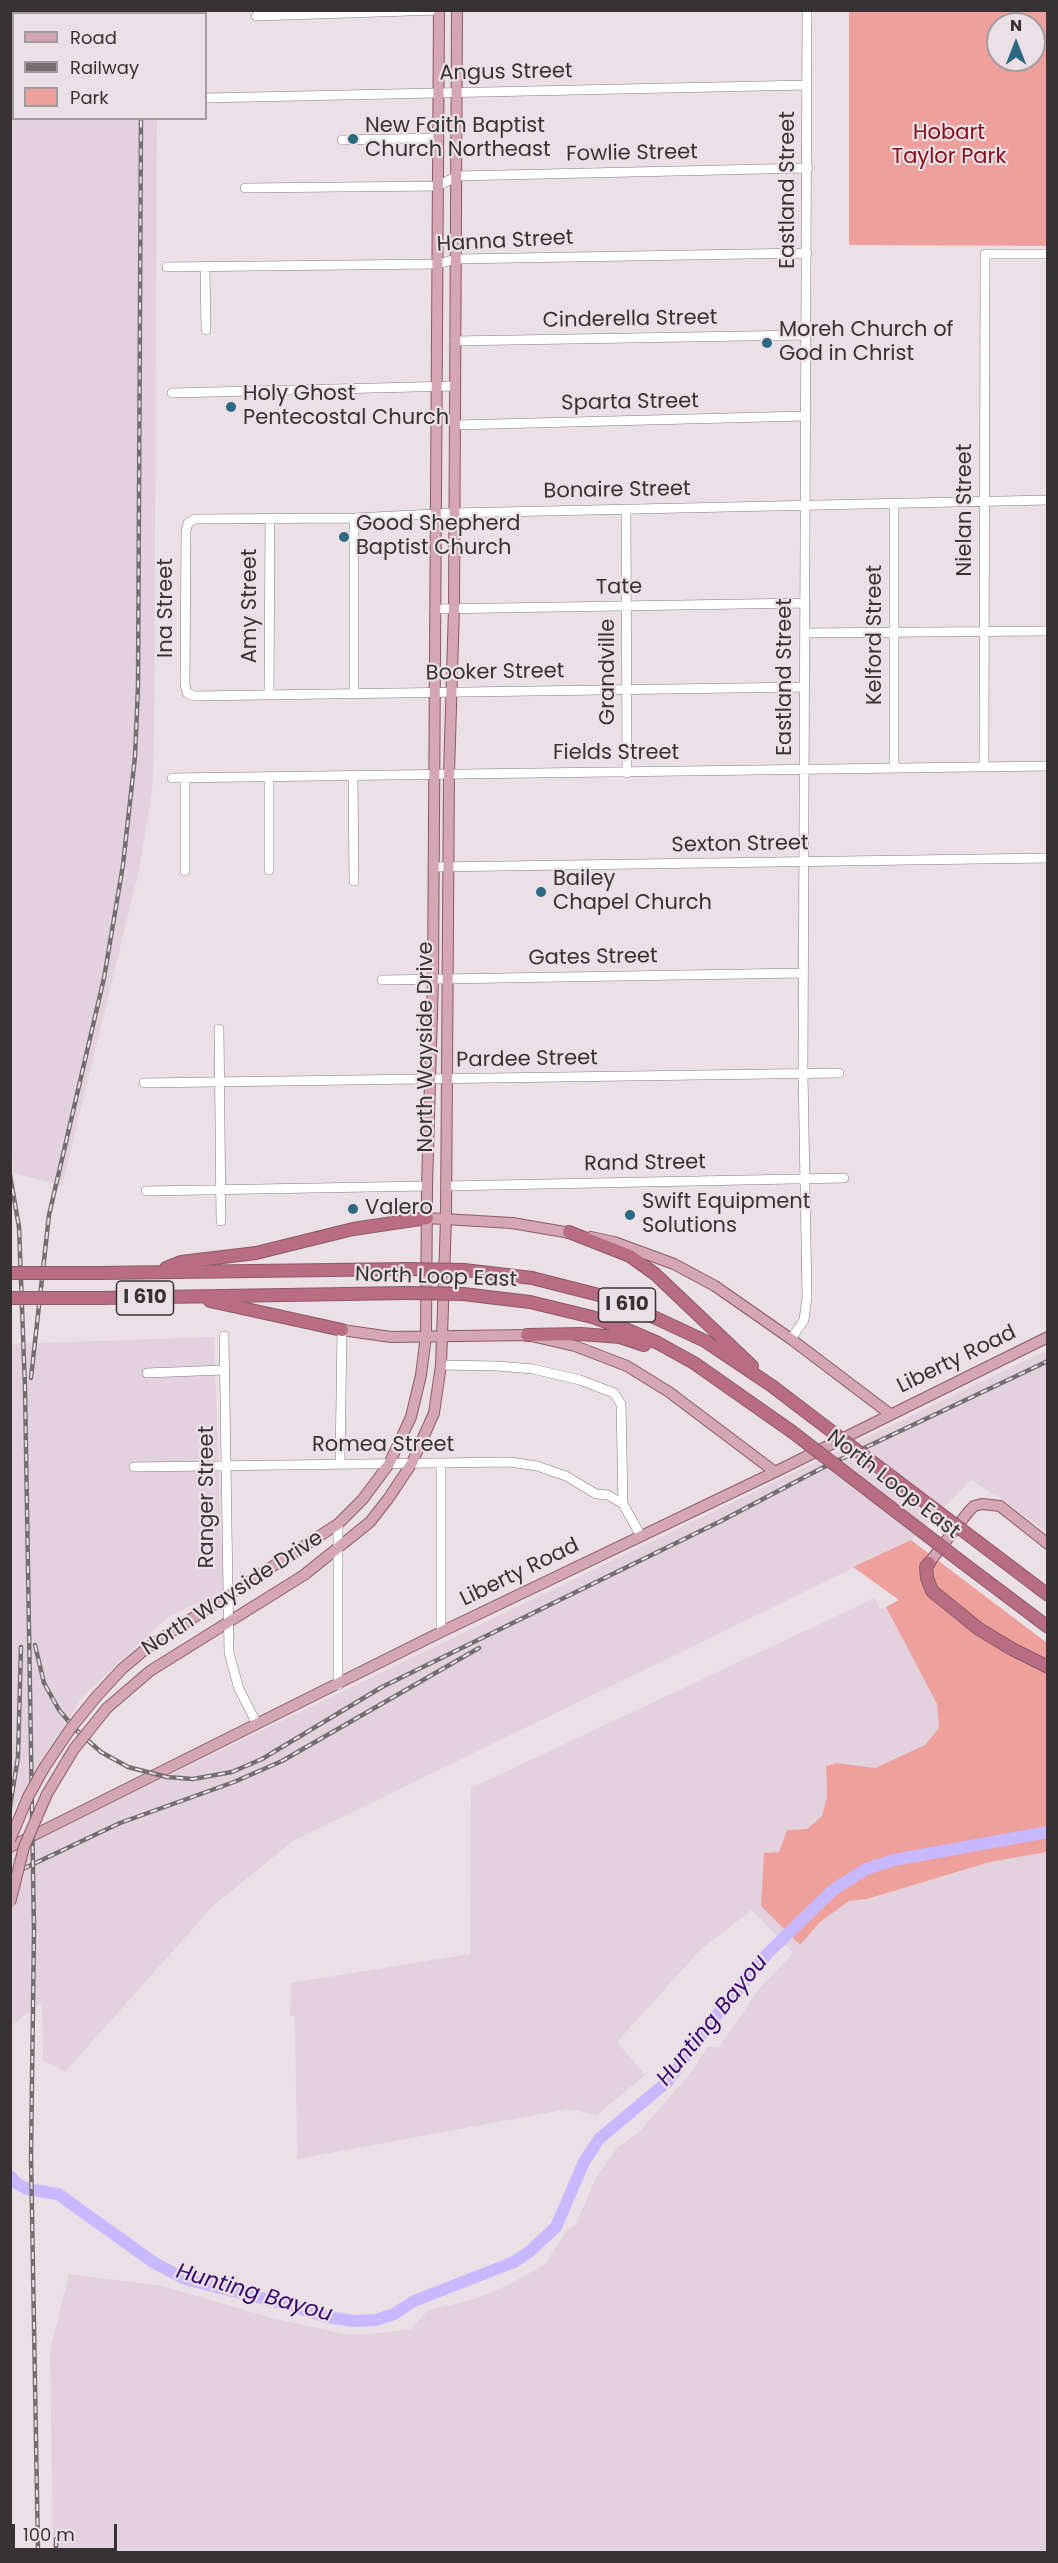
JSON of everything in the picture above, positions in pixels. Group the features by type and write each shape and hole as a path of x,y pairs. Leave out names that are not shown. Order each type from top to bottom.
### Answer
{"highway":[{"path":"158,1271 181,1262 256,1253 353,1229 427,1218"},
{"path":"569,1232 630,1256 655,1274 772,1386"},
{"name":"North Loop East","path":"10,1273 464,1270 532,1278 568,1286 630,1306 705,1341 772,1386 1047,1594"},
{"name":"North Loop East","path":"10,1298 464,1294 530,1302 592,1317 658,1343 694,1363 791,1431 1047,1627"},
{"path":"191,1298 342,1330"},
{"path":"527,1335 581,1334 620,1337 694,1363"},
{"path":"929,1563 926,1567 927,1578 932,1591 979,1629 1047,1667"}],"main road":[{"name":"North Wayside Drive","path":"10,1903 24,1847 44,1800 69,1756 107,1708 150,1671 304,1575 370,1522 388,1500 412,1463 434,1413 441,1365 446,1219 450,692 454,608 458,10"},
{"name":"North Wayside Drive","path":"10,1840 28,1797 44,1768 71,1728 122,1669 148,1647 338,1524 363,1499 389,1464 411,1417 421,1375 426,1336 429,1079 433,979 439,11"},
{"path":"427,1218 512,1223 569,1232 614,1242 674,1264 715,1286 791,1338 890,1414"},
{"path":"342,1330 391,1337 527,1335 575,1346 627,1366 669,1392 775,1472"},
{"name":"Liberty Road","path":"10,1847 441,1632 775,1472 1047,1336"},
{"path":"929,1563 969,1511 974,1506 982,1504 1000,1506 1047,1544"}],"street":[{"name":"Eastland Street","path":"791,1338 804,1320 807,1297 803,1073 803,862 807,10"},
{"path":"256,16 439,11"},
{"name":"Angus Street","path":"207,98 807,85"},
{"path":"342,140 438,138"},
{"name":"Fowlie Street","path":"457,176 808,168"},
{"path":"245,188 438,186 457,176"},
{"name":"Hanna Street","path":"167,267 438,264 456,259 807,253"},
{"name":"Nielan Street","path":"984,766 985,254 1047,254"},
{"path":"205,267 206,330"},
{"name":"Cinderella Street","path":"455,341 805,335"},
{"path":"172,393 455,386"},
{"name":"Sparta Street","path":"455,425 805,416"},
{"name":"Bonaire Street","path":"188,523 195,519 354,518 454,513 1047,500"},
{"name":"Kelford Street","path":"894,503 894,767"},
{"name":"Grandville","path":"626,509 627,773"},
{"name":"Amy Street","path":"269,695 270,518"},
{"path":"354,518 354,694"},
{"name":"Ina Street","path":"187,693 185,685 186,531 188,523"},
{"name":"Tate","path":"435,609 804,603"},
{"path":"805,633 1047,631"},
{"name":"Booker Street","path":"187,693 194,696 804,687"},
{"name":"Fields Street","path":"172,778 1047,766"},
{"path":"269,777 269,870"},
{"path":"353,777 354,881"},
{"path":"184,778 185,871"},
{"name":"Sexton Street","path":"434,867 1047,858"},
{"name":"Gates Street","path":"382,981 803,973"},
{"path":"219,1029 222,1221"},
{"name":"Pardee Street","path":"144,1083 839,1073"},
{"name":"Rand Street","path":"446,1186 844,1178"},
{"path":"146,1191 427,1186"},
{"path":"340,1464 342,1330"},
{"name":"Ranger Street","path":"224,1336 226,1595 229,1653 239,1689 257,1724"},
{"path":"441,1365 533,1369 580,1380 614,1393 621,1404 623,1504 641,1536"},
{"path":"147,1373 223,1370"},
{"name":"Romea Street","path":"134,1467 510,1462 537,1466 566,1476 596,1494 608,1495 623,1504"},
{"path":"441,1463 441,1632"},
{"path":"338,1524 338,1685"}],"shaded area":[{"path":"10,11 158,11 12,12 12,120 157,120 152,793 139,870 62,1186 14,1173 11,1132"},
{"path":"214,1337 223,1591 168,1617 82,1697 11,1813 11,1344"},
{"path":"1047,1350 1047,1532 971,1480 911,1540 293,1841 213,1906 65,2072 43,2060 42,2002 11,2026 11,1852"},
{"path":"875,1598 880,1609 886,1607 937,1704 939,1728 925,1745 875,1768 836,1763 826,1766 827,1797 822,1816 807,1829 787,1830 800,1945 820,1922 849,1901 867,1899 990,1862 1047,1852 1047,2552 53,2552 50,2351 69,2274 162,2286 272,2318 344,2334 369,2334 411,2329 428,2310 475,2299 510,2284 545,2264 568,2229 576,2225 595,2179 617,2148 638,2133 692,2071 707,2047 719,2047 760,1988 793,1953 752,1910 702,1948 617,2042 645,2075 597,2115 568,2109 297,2159 295,2016 290,2015 291,1983 470,1954 471,1788"}],"green space":[{"name":"Hobart Taylor Park","path":"849,11 1047,11 1047,246 849,245"},
{"path":"911,1540 1047,1643 1047,1852 990,1862 867,1899 849,1901 820,1922 800,1945 761,1906 764,1853 779,1852 787,1830 807,1829 822,1816 827,1797 826,1766 836,1763 875,1768 925,1745 939,1728 937,1704 886,1607 899,1600 853,1567"}],"waterway":[{"name":"Hunting Bayou","path":"10,2176 16,2183 27,2189 58,2194 153,2262 185,2279 327,2317 353,2321 376,2320 394,2314 414,2301 514,2262 529,2252 556,2227 584,2162 599,2139 667,2082 710,2023 768,1953 833,1890 866,1869 894,1860 1048,1832"}],"railway":[{"path":"31,1378 49,1215 104,978 123,865 135,757 138,686 141,120"},
{"path":"10,1175 19,1227 25,1388 34,1931 31,2156 38,2552"},
{"path":"35,1645 44,1683 59,1710 76,1730 101,1752 128,1767 167,1777 193,1779 232,1772 262,1759 382,1687 721,1521 822,1468 1048,1361"},
{"path":"10,1807 18,1757 21,1647"},
{"path":"10,1875 120,1823 234,1782 282,1761 479,1648"},
{"path":"56,2539 56,2552"}],"place":[{"name":"New Faith Baptist Church Northeast","path":"353,139"},
{"name":"Moreh Church of God in Christ","path":"767,343"},
{"name":"Holy Ghost Pentecostal Church","path":"231,407"},
{"name":"Good Shepherd Baptist Church","path":"344,537"},
{"name":"Bailey Chapel Church","path":"541,892"},
{"name":"Valero","path":"353,1209"},
{"name":"Swift Equipment Solutions","path":"630,1215"}]}
